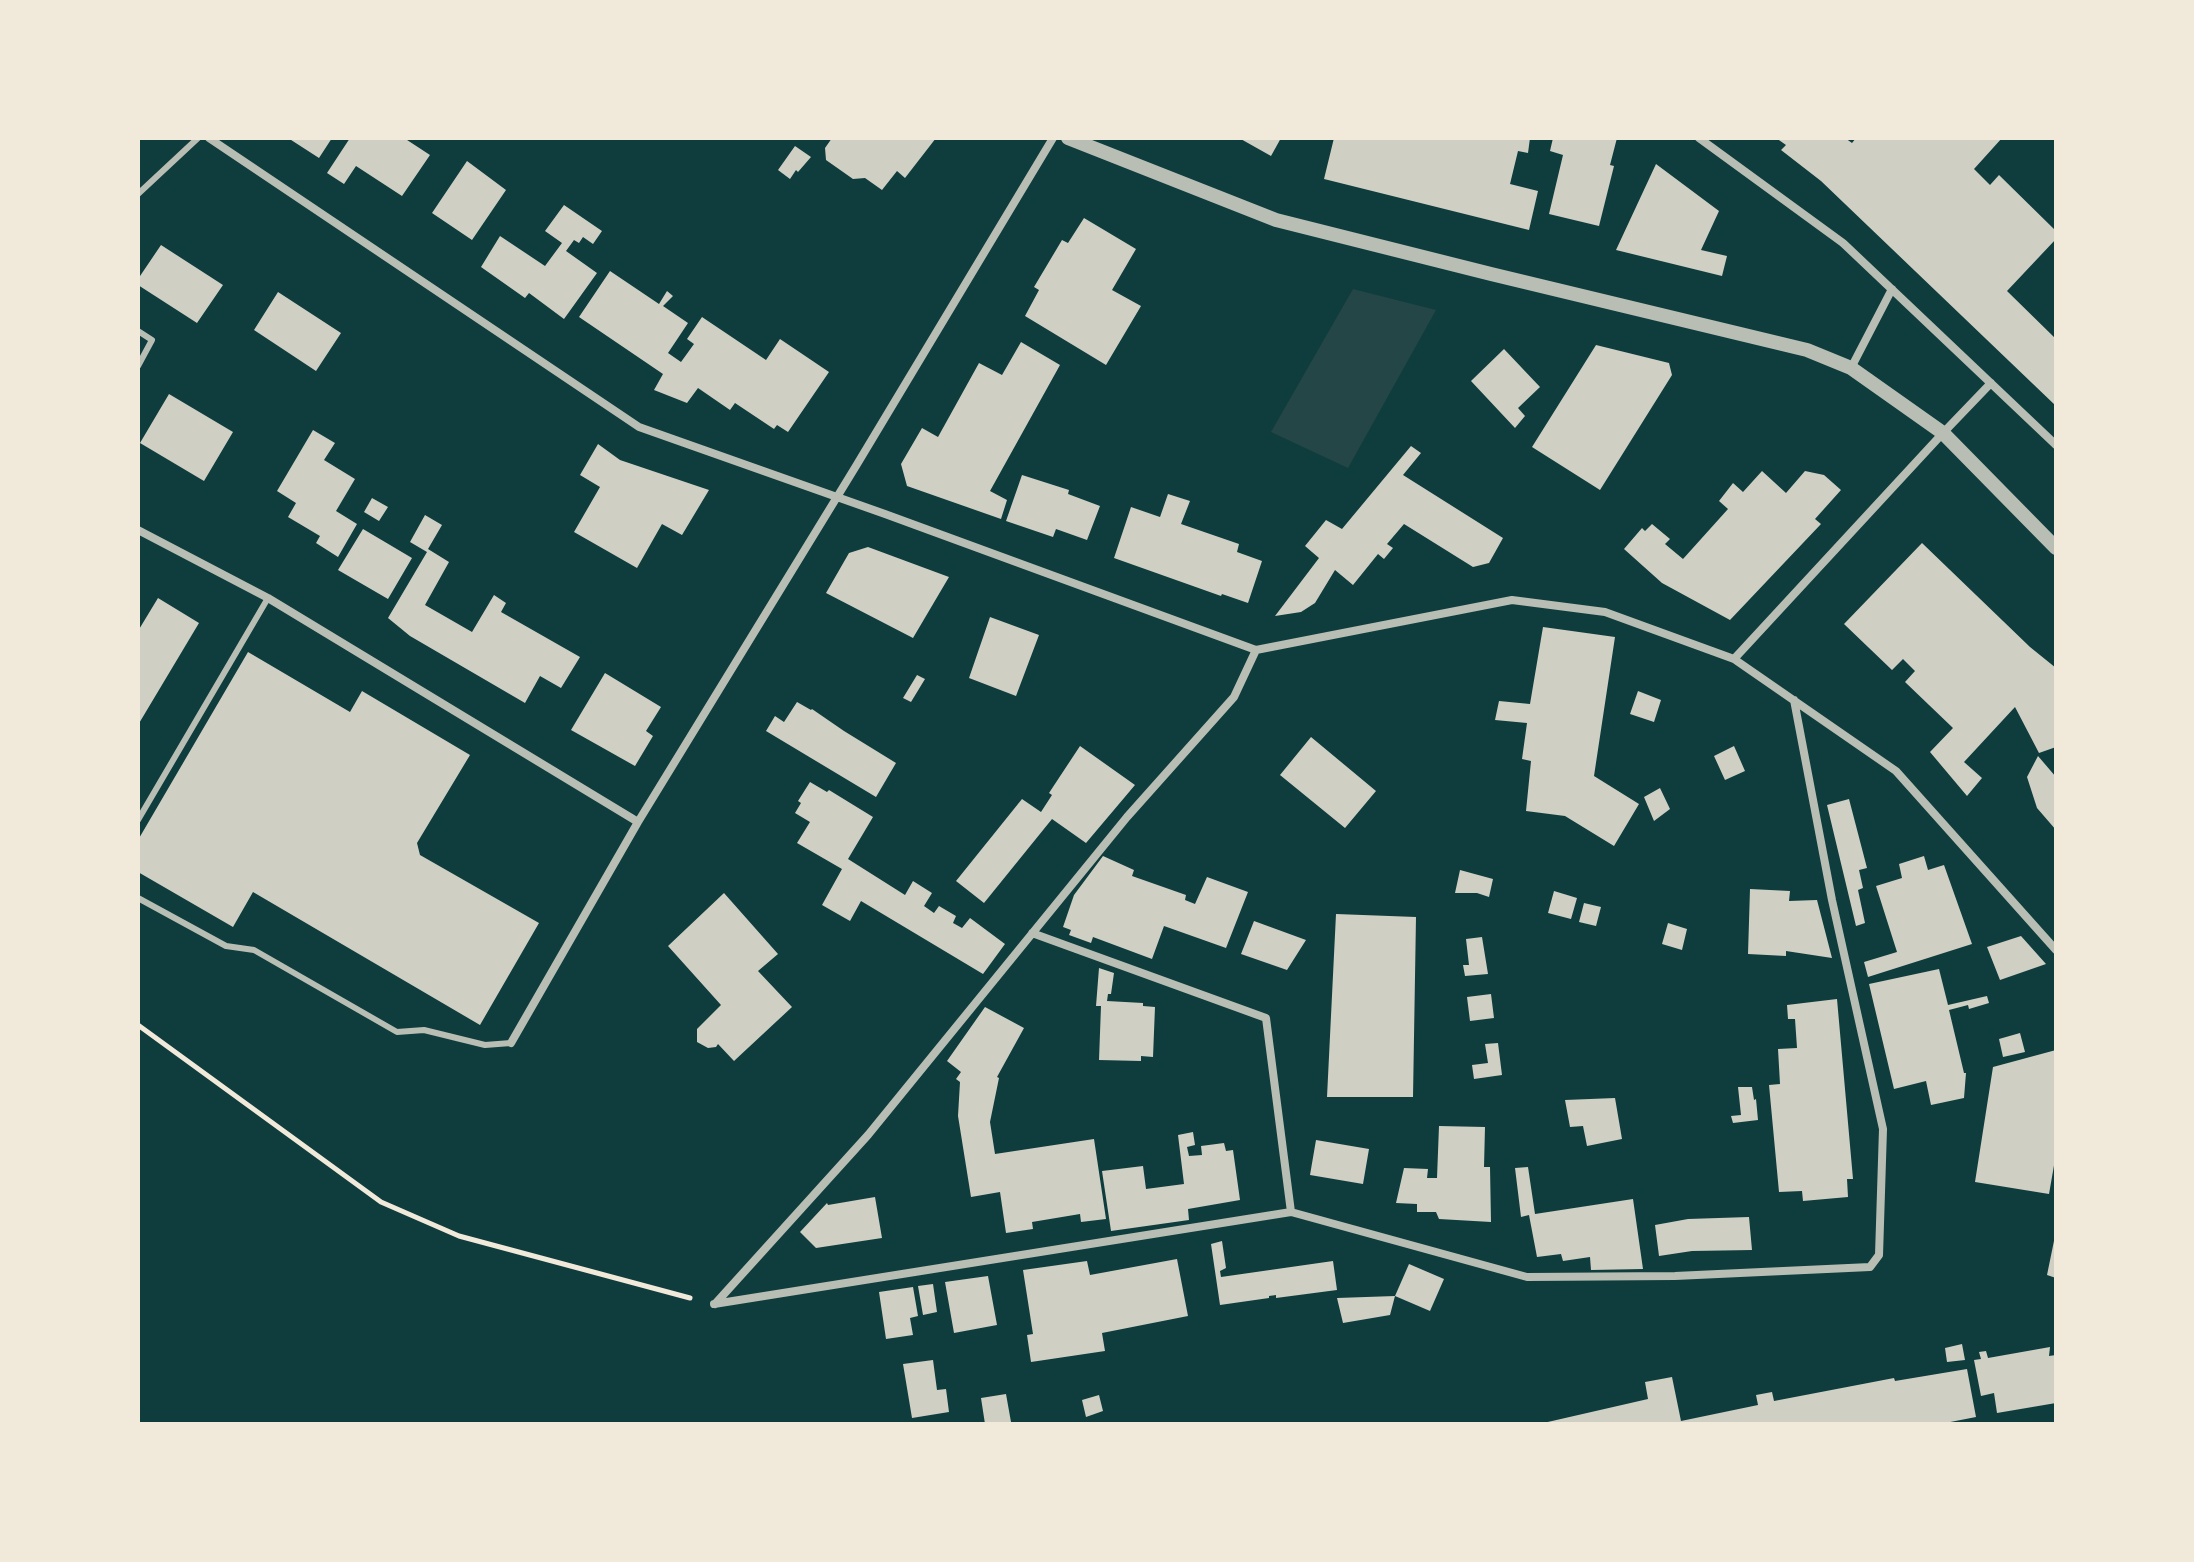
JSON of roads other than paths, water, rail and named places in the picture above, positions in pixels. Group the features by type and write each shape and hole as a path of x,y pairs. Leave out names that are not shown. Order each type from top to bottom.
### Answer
{"street":[{"path":"209,138 639,427 1256,650 1512,600 1605,612 1734,659 1896,771 2056,950"},
{"path":"511,1043 638,822 1053,138"},
{"path":"1068,138 1276,220 1807,350 1851,368 1943,433 2056,548"},
{"path":"1699,138 1843,243 2056,445"},
{"path":"1851,368 1892,289"},
{"path":"1734,659 1991,383"},
{"path":"138,530 268,598 638,822"},
{"path":"1256,650 1234,697 1127,817 868,1135 714,1304 1291,1212 1527,1277 1675,1276 1870,1267 1879,1255 1883,1129 1832,900 1794,700"},
{"path":"1032,933 1266,1018 1291,1212"}],"lane":[{"path":"138,194 198,138"},
{"path":"138,331 152,340 138,366"},
{"path":"138,820 268,598"},
{"path":"138,898 226,946 254,950 397,1032 424,1030 485,1045 511,1043"}]}
